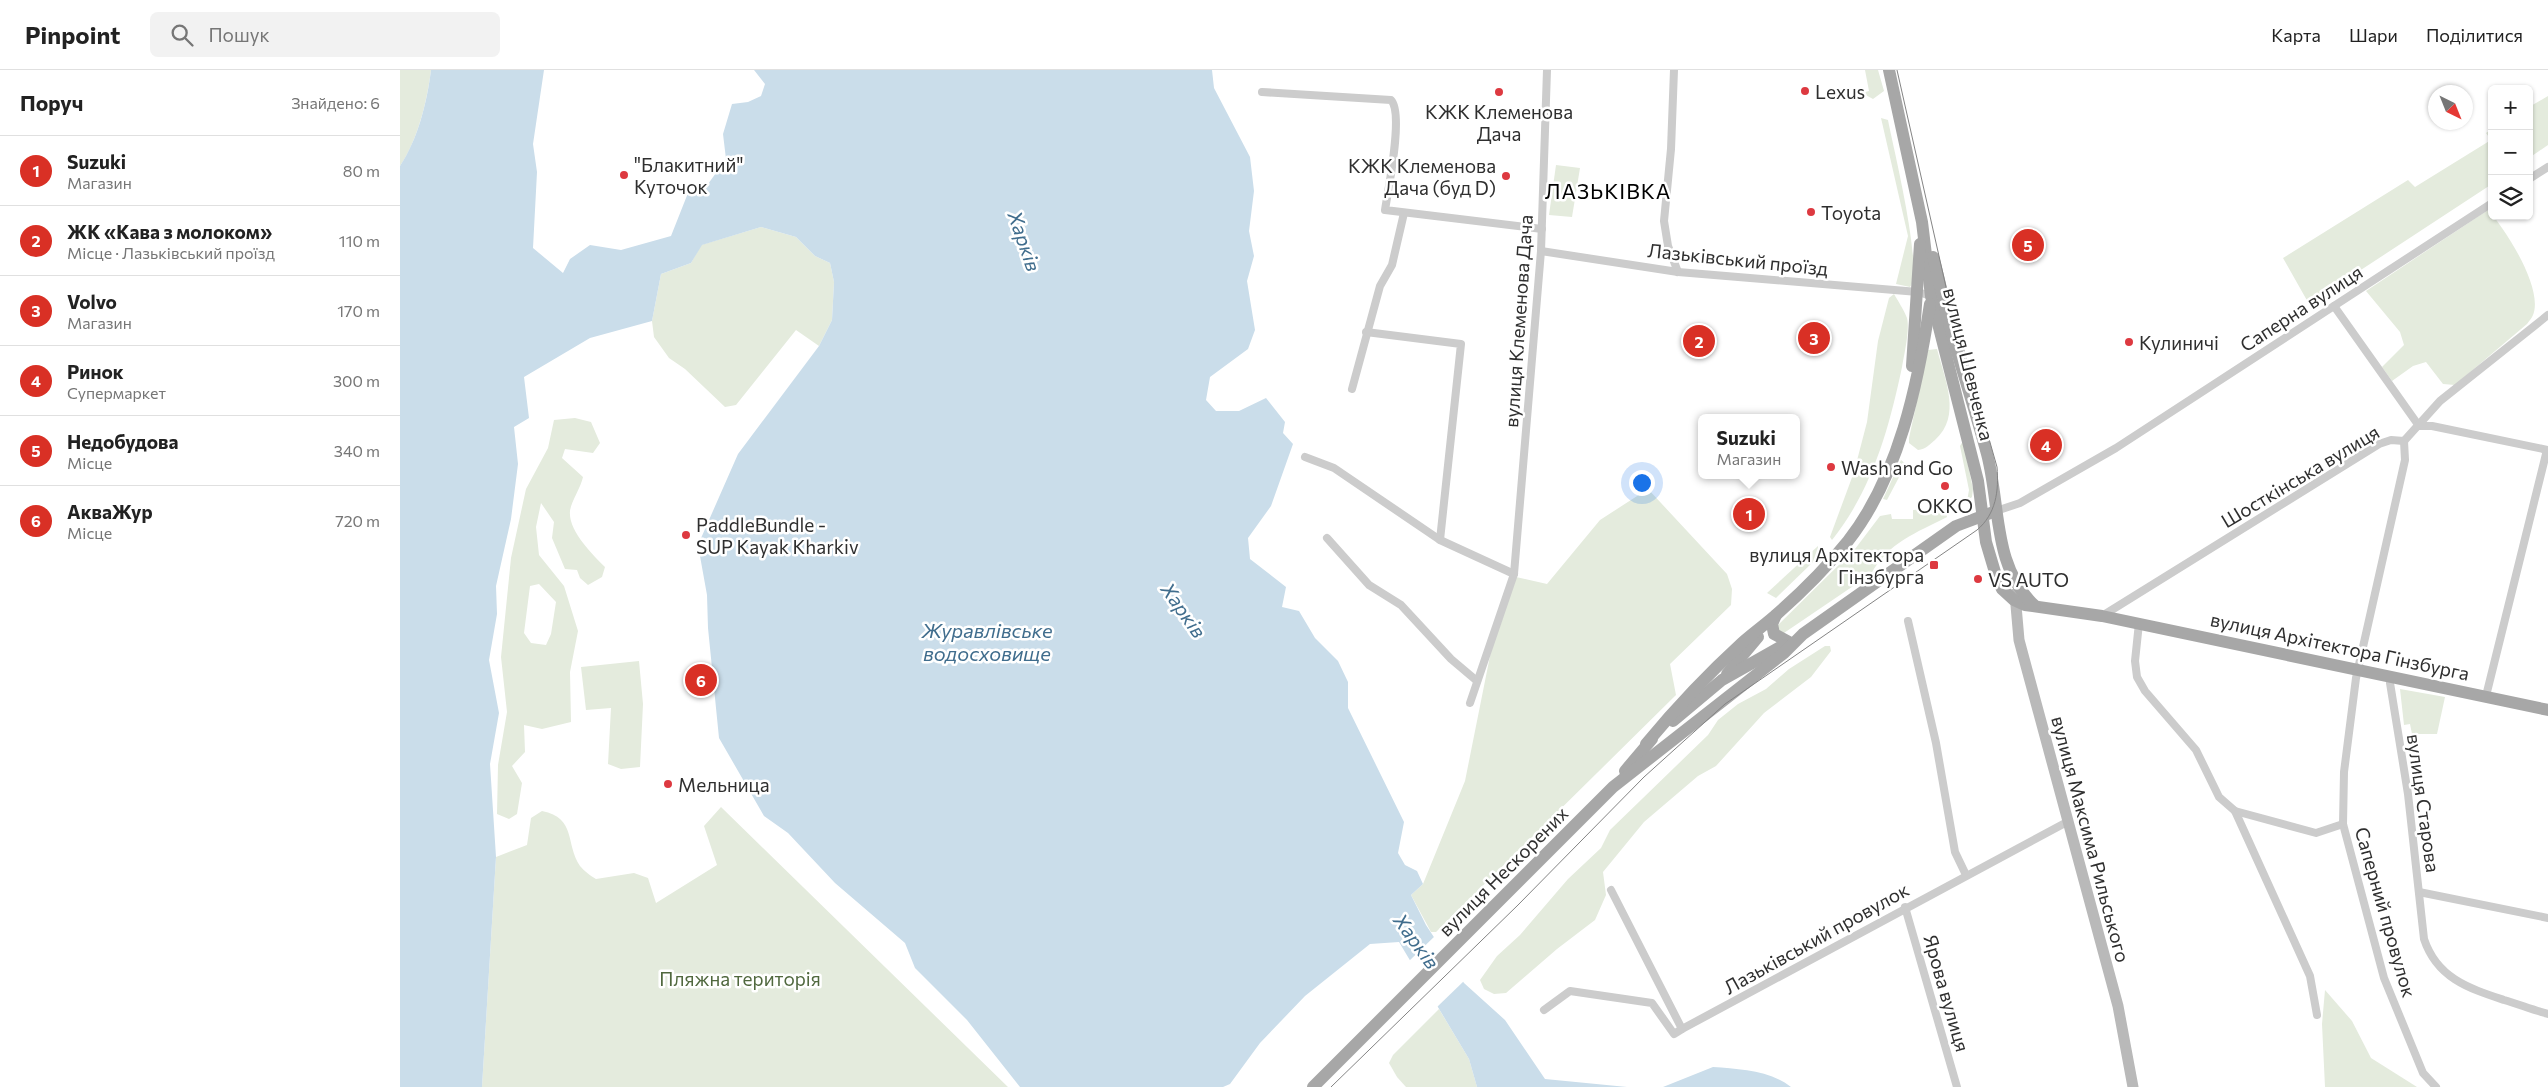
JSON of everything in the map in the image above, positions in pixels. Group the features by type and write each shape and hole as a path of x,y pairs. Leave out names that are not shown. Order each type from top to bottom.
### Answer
{"main road":[{"name":"вулиця Шевченка","path":"1889,70 1922,222 1953,339 1988,456 1996,511"},
{"name":"вулиця Шевченка","path":"1922,222 1931,296 1978,480 1982,515"},
{"path":"1906,414 1915,336 1918,292 1917,266 1922,222"},
{"path":"1655,753 1722,680 1776,615 1835,556 1859,525 1884,479 1906,414 1923,348 1931,296 1931,251"},
{"path":"1931,296 1939,302 1953,339"},
{"path":"1923,348 1935,345 1944,350"},
{"name":"вулиця Нескорених","path":"1613,787 1646,744 1722,680 1801,636 1956,526 1996,511"},
{"name":"вулиця Максима Рильського","path":"1996,511 2003,550 2016,586 2035,606"},
{"path":"1982,515 1986,542 1997,579 2002,589 2014,600 2035,606"},
{"name":"вулиця Максима Рильського","path":"2016,586 2014,600 2020,640 2067,822 2118,1006 2133,1087"},
{"name":"вулиця Архітектора Гінзбурга","path":"2035,606 2102,616 2548,710"},
{"path":"1776,615 1772,624 1774,634 1790,642"},
{"path":"1646,744 1683,701 1743,642 1776,615"},
{"name":"вулиця Нескорених","path":"1313,1087 1613,787 1784,654 1801,636"}],"street":[{"name":"вулиця Клеменова Дача","path":"1470,703 1514,574 1541,251 1547,70"},
{"path":"1674,70 1671,149 1664,221 1668,246 1678,272"},
{"path":"1262,92 1391,100 1397,110 1395,143 1385,210 1542,229"},
{"path":"2533,176 2548,167"},
{"name":"Саперна вулиця","path":"1996,511 2012,507 2070,476 2488,206"},
{"path":"1352,389 1380,286 1392,265 1404,213"},
{"name":"Лазьківський проїзд","path":"1541,251 1678,272 1918,292 1931,296"},
{"path":"2334,306 2419,426 2432,426 2548,450 2486,696"},
{"name":"Шосткінська вулиця","path":"2102,616 2380,444 2391,440 2404,441 2440,401 2548,315"},
{"path":"1366,332 1461,344 1440,540"},
{"name":"Саперний провулок","path":"2404,441 2405,460 2358,669 2344,772 2344,824 2384,978 2423,1073 2436,1087"},
{"path":"1305,457 1334,468 1440,540 1514,574"},
{"path":"1327,538 1369,585 1401,605 1451,659 1477,681"},
{"path":"1908,621 1936,743 1955,852 1966,875"},
{"path":"2139,624 2135,661 2136,677 2145,691 2196,750 2219,797 2235,810 2316,833 2344,824"},
{"name":"вулиця Старова","path":"2392,676 2390,683 2408,794 2419,892 2548,918"},
{"path":"2235,810 2310,976 2318,1015"},
{"name":"Лазьківський провулок","path":"1682,1030 2067,822"},
{"path":"1544,1010 1570,991 1652,1003 1674,1034 1682,1030 1611,890"},
{"name":"Саперний провулок","path":"2419,892 2424,940 2429,955 2438,966 2465,987 2548,1014"},
{"name":"Ярова вулиця","path":"1905,908 1957,1087"}],"green space":[{"path":"400,70 431,70 421,120 412,144 400,166"},
{"path":"1865,70 1878,70 1884,91 1873,99 1862,93 1869,91"},
{"path":"2548,96 2548,145 2533,155 2533,130 2533,105"},
{"path":"1881,118 1888,120 1911,234 1913,276 1910,287 1896,284 1908,236"},
{"path":"2488,142 2488,187 2309,304 2283,258 2408,180 2415,187"},
{"path":"1556,165 1580,168 1572,217 1549,215"},
{"path":"2488,210 2488,220 2496,220 2521,259 2528,274 2535,303 2533,315 2527,324 2455,385 2443,384 2426,362 2413,366 2392,381 2382,367 2404,345 2400,332 2366,291"},
{"path":"761,227 796,237 815,256 830,263 834,282 832,320 819,346 796,330 736,405 725,407 685,369 669,358 654,337 652,321 661,274 691,263 701,245"},
{"path":"1894,294 1907,318 1908,329 1902,367 1891,413 1885,436 1868,480 1846,521 1832,540 1830,537 1854,472 1867,422 1878,341 1889,298"},
{"path":"1937,349 1949,397 1950,409 1948,420 1935,440 1925,448 1918,450 1909,443 1909,438 1928,350"},
{"path":"575,418 591,422 600,443 593,453 565,449 562,458 583,477 572,503 570,519 582,542 605,567 602,577 588,585 580,578 577,570 565,569 552,538 554,522 541,503 536,527 539,555 564,586 578,631 570,672 571,722 542,729 524,725 525,752 512,766 522,783 517,814 509,819 497,814 498,765 507,712 501,657 511,558 526,489 548,448 554,420","holes":["539,584 556,602 551,634 546,645 531,643 524,633 530,586"]},
{"path":"1963,441 1973,489 1972,497 1967,501 1969,490 1960,446"},
{"path":"1901,460 1906,464 1887,500 1883,499"},
{"path":"1648,489 1727,574 1732,589 1731,605 1670,664 1676,695 1436,932 1431,932 1411,895 1423,884 1465,781 1492,646 1516,577 1547,584 1600,520"},
{"path":"1926,509 1927,515 1946,511 1947,517 1904,539 1886,554 1871,574 1781,635 1777,626 1855,549 1880,516 1891,514 1892,519 1913,519 1913,510"},
{"path":"1818,546 1818,555 1813,562 1776,598 1767,593"},
{"path":"1825,646 1830,646 1831,651 1811,677 1764,713 1716,766 1698,776 1644,822 1603,872 1606,895 1595,920 1557,949 1506,993 1494,994 1484,989 1480,980 1497,956 1520,935 1568,879 1601,848 1610,830 1708,735 1718,720 1738,704 1766,689 1789,669"},
{"path":"639,661 643,704 640,767 621,769 608,764 611,708 586,710 581,667"},
{"path":"2400,689 2445,697 2437,734 2412,734 2410,724 2404,725"},
{"name":"Пляжна територія","path":"721,807 1008,1087 482,1087 496,857 527,845 531,818 542,811 553,814 561,819 568,833 575,858 588,873 596,879 634,873 648,878 656,903 717,865 704,826"},
{"path":"2325,990 2352,1021 2371,1058 2417,1087 2325,1087 2322,1024"},
{"path":"1439,1009 1469,1059 1477,1087 1406,1087 1397,1077 1389,1063 1393,1055"}],"water":[{"name":"Журавлівське водосховище","path":"431,70 544,70 533,144 537,172 533,248 563,273 570,259 590,245 621,250 671,236 688,193 703,191 726,159 723,134 732,104 748,102 761,96 765,84 754,70 1212,70 1214,88 1250,157 1254,191 1249,231 1254,256 1247,281 1255,330 1248,349 1210,377 1206,400 1216,411 1239,411 1266,398 1285,422 1283,433 1293,444 1271,506 1248,538 1250,559 1286,587 1282,607 1299,611 1315,638 1338,661 1348,682 1348,708 1404,822 1398,853 1405,865 1417,871 1423,884 1411,895 1426,925 1464,983 1505,1020 1545,1079 1627,1087 1477,1087 1469,1059 1399,942 1370,944 1305,996 1260,1043 1230,1084 1223,1087 1020,1087 967,1020 915,968 905,943 835,883 788,833 764,816 719,738 708,628 707,595 698,545 738,454 819,346 832,320 834,282 830,263 815,256 796,237 761,227 702,245 691,263 661,274 652,321 590,338 524,377 529,418 514,427 518,464 511,519 496,586 497,614 489,660 499,713 490,764 496,857 482,1087 400,1087 400,166 412,144 421,120"},
{"path":"1713,1067 1764,1074 1782,1081 1791,1087 1663,1087"}],"pier":[{"path":"1436,935 1465,980 1436,1008 1408,962"}],"tram line":[{"path":"1331,1087 1518,905 1644,777 1725,704 1977,530 1988,517 1997,493 1997,467 1946,287 1897,70"}],"place":[{"name":"Lexus","path":"1805,91"},
{"name":"КЖК Клеменова Дача","path":"1499,92"},
{"name":"\"Блакитний\" Куточок","path":"624,175"},
{"name":"КЖК Клеменова Дача (буд D)","path":"1506,176"},
{"name":"Toyota","path":"1811,212"},
{"name":"Недобудова","path":"2028,245"},
{"name":"Volvo","path":"1814,338"},
{"name":"ЖК «Кава з молоком»","path":"1699,341"},
{"name":"Кулиничі","path":"2129,342"},
{"name":"Ринок","path":"2046,445"},
{"name":"Wash and Go","path":"1831,467"},
{"name":"ОККО","path":"1945,486"},
{"name":"Suzuki","path":"1749,514"},
{"name":"PaddleBundle - SUP Kayak Kharkiv","path":"686,535"},
{"name":"вулиця Архітектора Гінзбурга","path":"1934,565"},
{"name":"VS AUTO","path":"1978,579"},
{"name":"АкваЖур","path":"701,680"},
{"name":"Мельница","path":"668,784"}],"district":[{"name":"ЛАЗЬКІВКА","path":"1608,190"}],"water label":[{"name":"Харків","path":"1025,241"},
{"name":"Харків","path":"1184,610"},
{"name":"Харків","path":"1417,941"}]}
